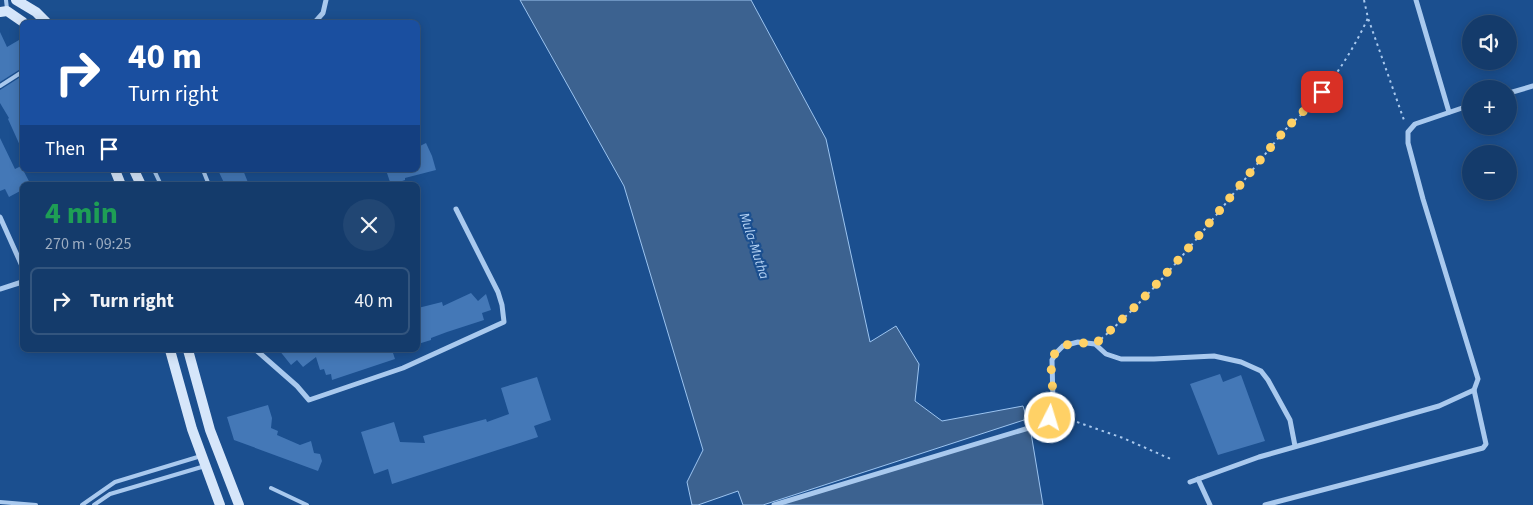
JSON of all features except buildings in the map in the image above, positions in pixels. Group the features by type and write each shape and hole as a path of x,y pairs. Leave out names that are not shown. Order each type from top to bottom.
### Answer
{"main road":[{"path":"16,0 36,12 44,20"},
{"path":"4,12 20,20"},
{"path":"171,352 192,429 220,505 238,502 209,425 189,352"}],"street":[{"path":"317,20 323,13 326,0"},
{"path":"1416,0 1449,112"},
{"path":"1517,91 1533,86"},
{"path":"1265,505 1484,448 1486,444 1474,390 1478,380 1408,143 1408,132 1415,124 1462,108"},
{"path":"258,352 297,386 309,400 403,368 504,322 498,292 456,209"},
{"path":"0,218 20,262"},
{"path":"0,289 20,283"},
{"path":"774,505 1042,424 1050,418 1053,402 1052,360 1056,352 1064,346 1078,342 1095,344 1106,354 1120,359 1214,356 1241,362 1261,371 1290,420 1295,446"},
{"path":"1190,482 1295,446 1439,406 1474,390"},
{"path":"1198,479 1210,505"}],"lane":[{"path":"4,12 6,0"},
{"path":"0,86 20,73"},
{"path":"82,505 115,482 203,461"},
{"path":"94,505 110,494 203,461"},
{"path":"271,488 307,505"},
{"path":"0,502 36,505"}],"path":[{"path":"1364,0 1368,18 1408,132"},
{"path":"1095,344 1136,307 1166,274 1281,135 1316,98 1347,60 1368,18"},
{"path":"1050,418 1074,421 1138,443 1173,460"}],"water":[{"name":"Mula-Mutha","path":"520,0 751,0 826,139 870,342 896,326 919,364 915,401 942,421 1023,406 1027,419 763,505 743,505 738,491 698,505 692,505 687,482 703,450 624,186"},
{"path":"1030,427 1043,505 776,505"}],"route":[{"path":"1050,418 1053,402 1052,360 1056,352 1064,346 1078,342 1095,344 1136,307 1166,274 1286,128 1322,92"}]}
